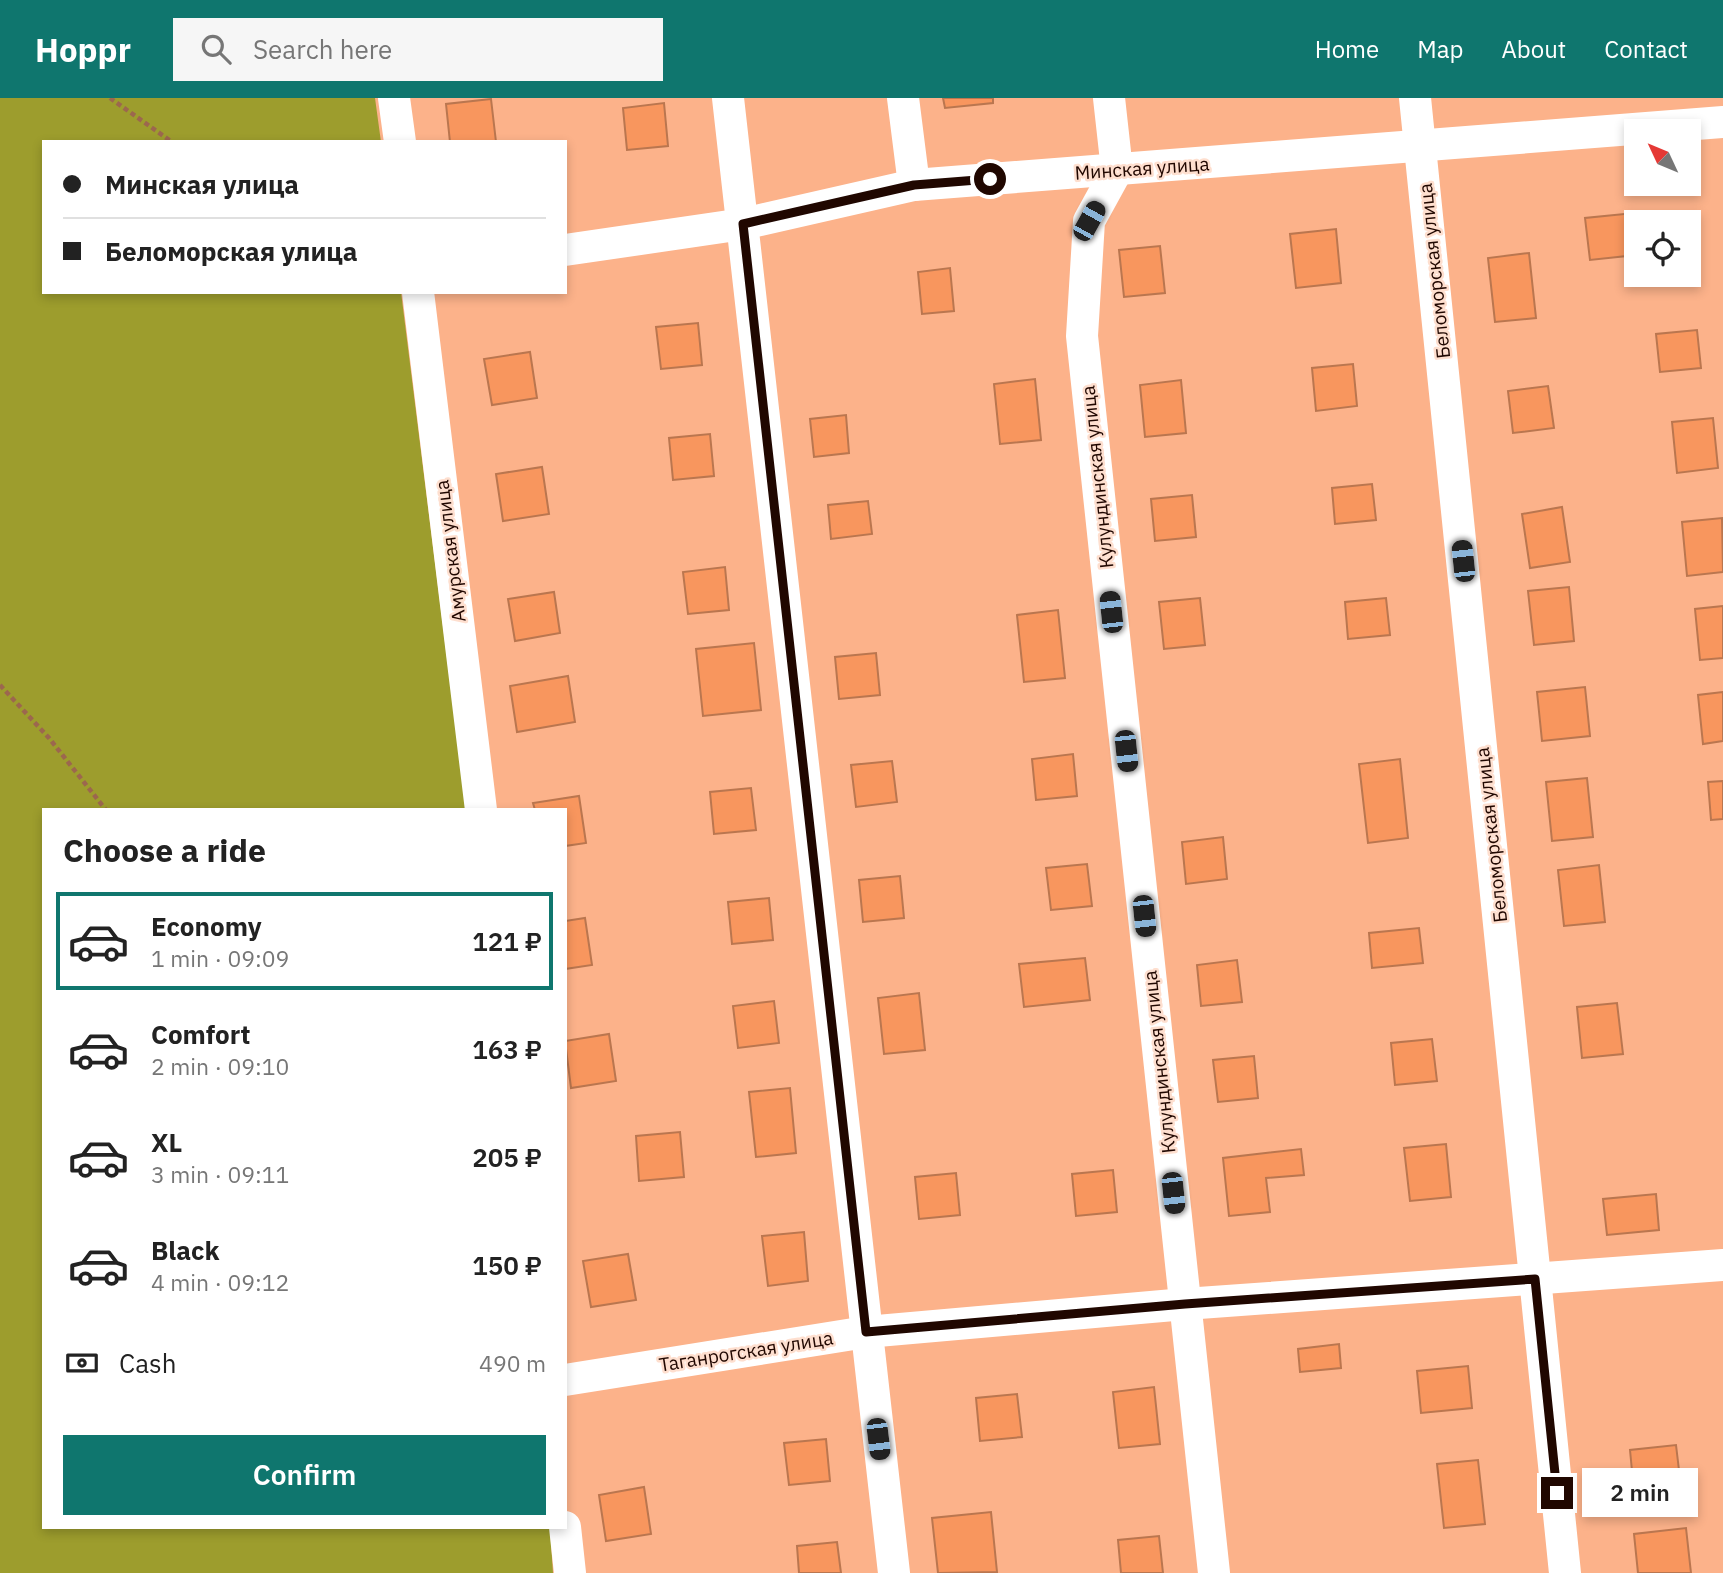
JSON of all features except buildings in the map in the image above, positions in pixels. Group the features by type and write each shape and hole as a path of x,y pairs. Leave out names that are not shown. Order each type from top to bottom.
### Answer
{"street":[{"path":"394,98 400,140"},
{"path":"728,98 894,1573"},
{"path":"902,98 914,185"},
{"path":"1110,98 1117,170"},
{"name":"Беломорская улица","path":"1415,98 1565,1573"},
{"name":"Минская улица","path":"567,250 743,224 914,185 1723,122"},
{"name":"Кулундинская улица","path":"1117,170 1089,221 1082,336 1214,1573"},
{"name":"Амурская улица","path":"418,294 481,808"},
{"name":"Таганрогская улица","path":"567,1380 866,1332 1185,1304 1723,1265"},
{"path":"565,1529 570,1573"}],"path":[{"path":"110,98 169,140"},
{"path":"0,685 49,737 104,808"}],"shaded area":[{"path":"0,98 375,98 381,140 42,140 42,294 401,294 466,808 42,808 42,1529 550,1529 553,1573 0,1573"}],"route":[{"path":"990,179 914,185 743,224 866,1332 1185,1304 1535,1279 1557,1493"}]}
